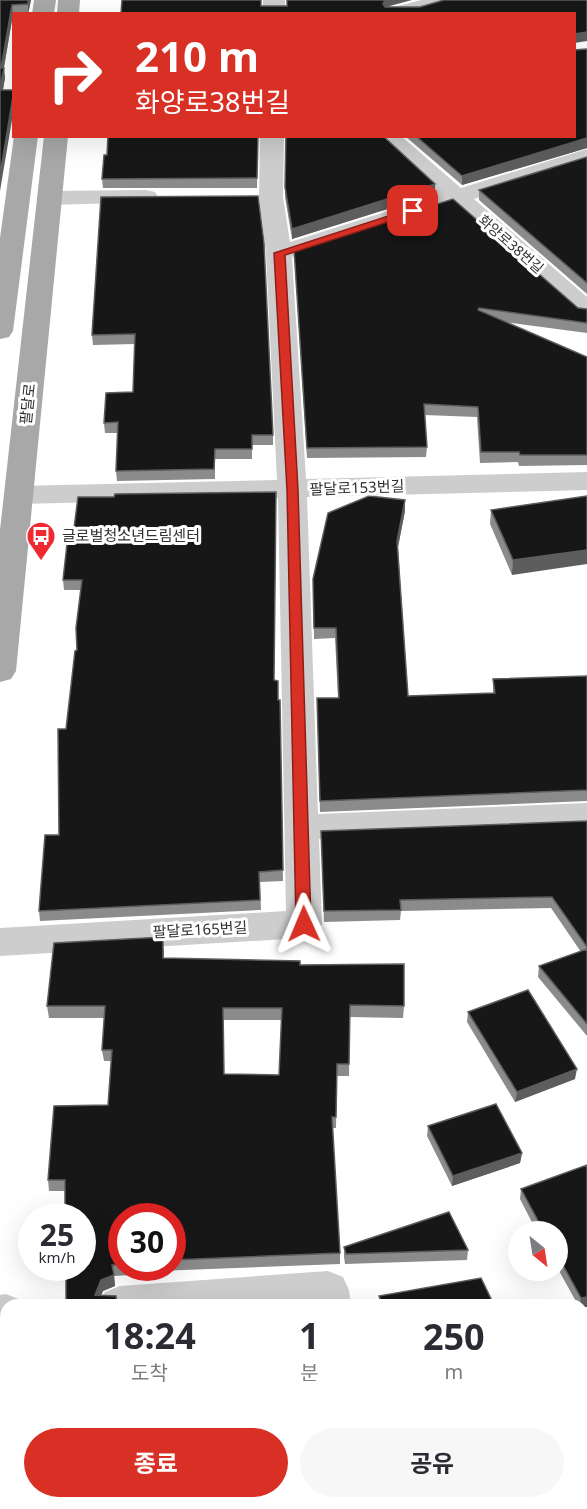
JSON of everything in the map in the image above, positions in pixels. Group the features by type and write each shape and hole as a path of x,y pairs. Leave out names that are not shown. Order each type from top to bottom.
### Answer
{"main road":[{"path":"0,331 9,199 25,138"},
{"name":"팔달로","path":"0,671 56,138"}],"street":[{"path":"401,12 430,2"},
{"name":"팔달로165번길","path":"0,942 304,924 292,490 279,253 259,197 272,138"},
{"name":"화양로38번길","path":"388,138 457,197 576,287"},
{"path":"279,253 587,156"},
{"path":"49,198 166,197"},
{"path":"576,287 587,310"},
{"name":"팔달로153번길","path":"18,495 587,481"},
{"path":"303,827 587,816"},
{"path":"203,1299 328,1290 329,1299"}],"building":[{"path":"0,0 28,0 28,4 12,5 1,68 4,68 0,89"},
{"path":"122,0 261,0 261,6 287,6 287,0 385,0 383,4 385,7 420,7 444,0 587,0 587,32 576,34 576,12 121,12"},
{"path":"587,49 587,138 462,176 418,138 576,138 576,50"},
{"path":"0,90 12,90 12,102 0,175"},
{"path":"108,138 258,138 257,178 102,179 104,155 107,155"},
{"path":"286,138 385,138 435,184 292,229 285,187"},
{"path":"587,157 587,283 479,190"},
{"path":"258,196 264,243 273,435 252,435 252,449 215,449 214,469 116,471 118,422 104,423 106,393 133,392 135,334 92,335 101,197"},
{"path":"453,199 578,308 587,309 587,323 479,308 478,310 587,357 587,455 520,455 519,452 481,452 478,407 424,404 427,447 307,448 294,249"},
{"path":"276,492 274,680 278,681 278,700 280,700 283,870 259,872 260,900 39,911 45,835 59,835 58,729 66,729 75,651 77,650 76,628 82,580 63,580 67,544 72,544 78,497 114,497 115,494"},
{"path":"369,496 405,500 397,541 408,696 495,693 493,679 587,676 587,790 320,801 317,698 339,698 336,628 314,628 313,579 328,513"},
{"path":"587,496 587,550 513,560 491,510"},
{"path":"587,821 587,947 552,897 400,900 401,910 324,911 321,831"},
{"path":"163,937 163,958 300,961 300,965 404,964 404,1006 350,1005 349,1064 337,1064 336,1117 332,1117 340,1253 186,1259 186,1203 108,1203 108,1277 101,1280 95,1295 116,1296 116,1299 66,1299 66,1281 96,1281 96,1203 65,1203 65,1180 48,1180 54,1106 108,1105 112,1050 102,1050 105,1006 47,1006 54,943","holes":["223,1008 282,1008 279,1075 224,1074"]},
{"path":"587,949 587,1024 539,966"},
{"path":"528,990 577,1069 517,1092 468,1012"},
{"path":"496,1104 522,1153 453,1176 428,1126"},
{"path":"587,1165 587,1297 581,1298 568,1274 568,1221 538,1221 521,1189"},
{"path":"449,1212 468,1250 346,1254 344,1247"},
{"path":"481,1278 491,1299 380,1299 379,1296"}],"place":[{"name":"글로벌청소년드림센터","path":"41,562"}],"route":[{"path":"304,924 292,490 279,253 413,211"}]}
